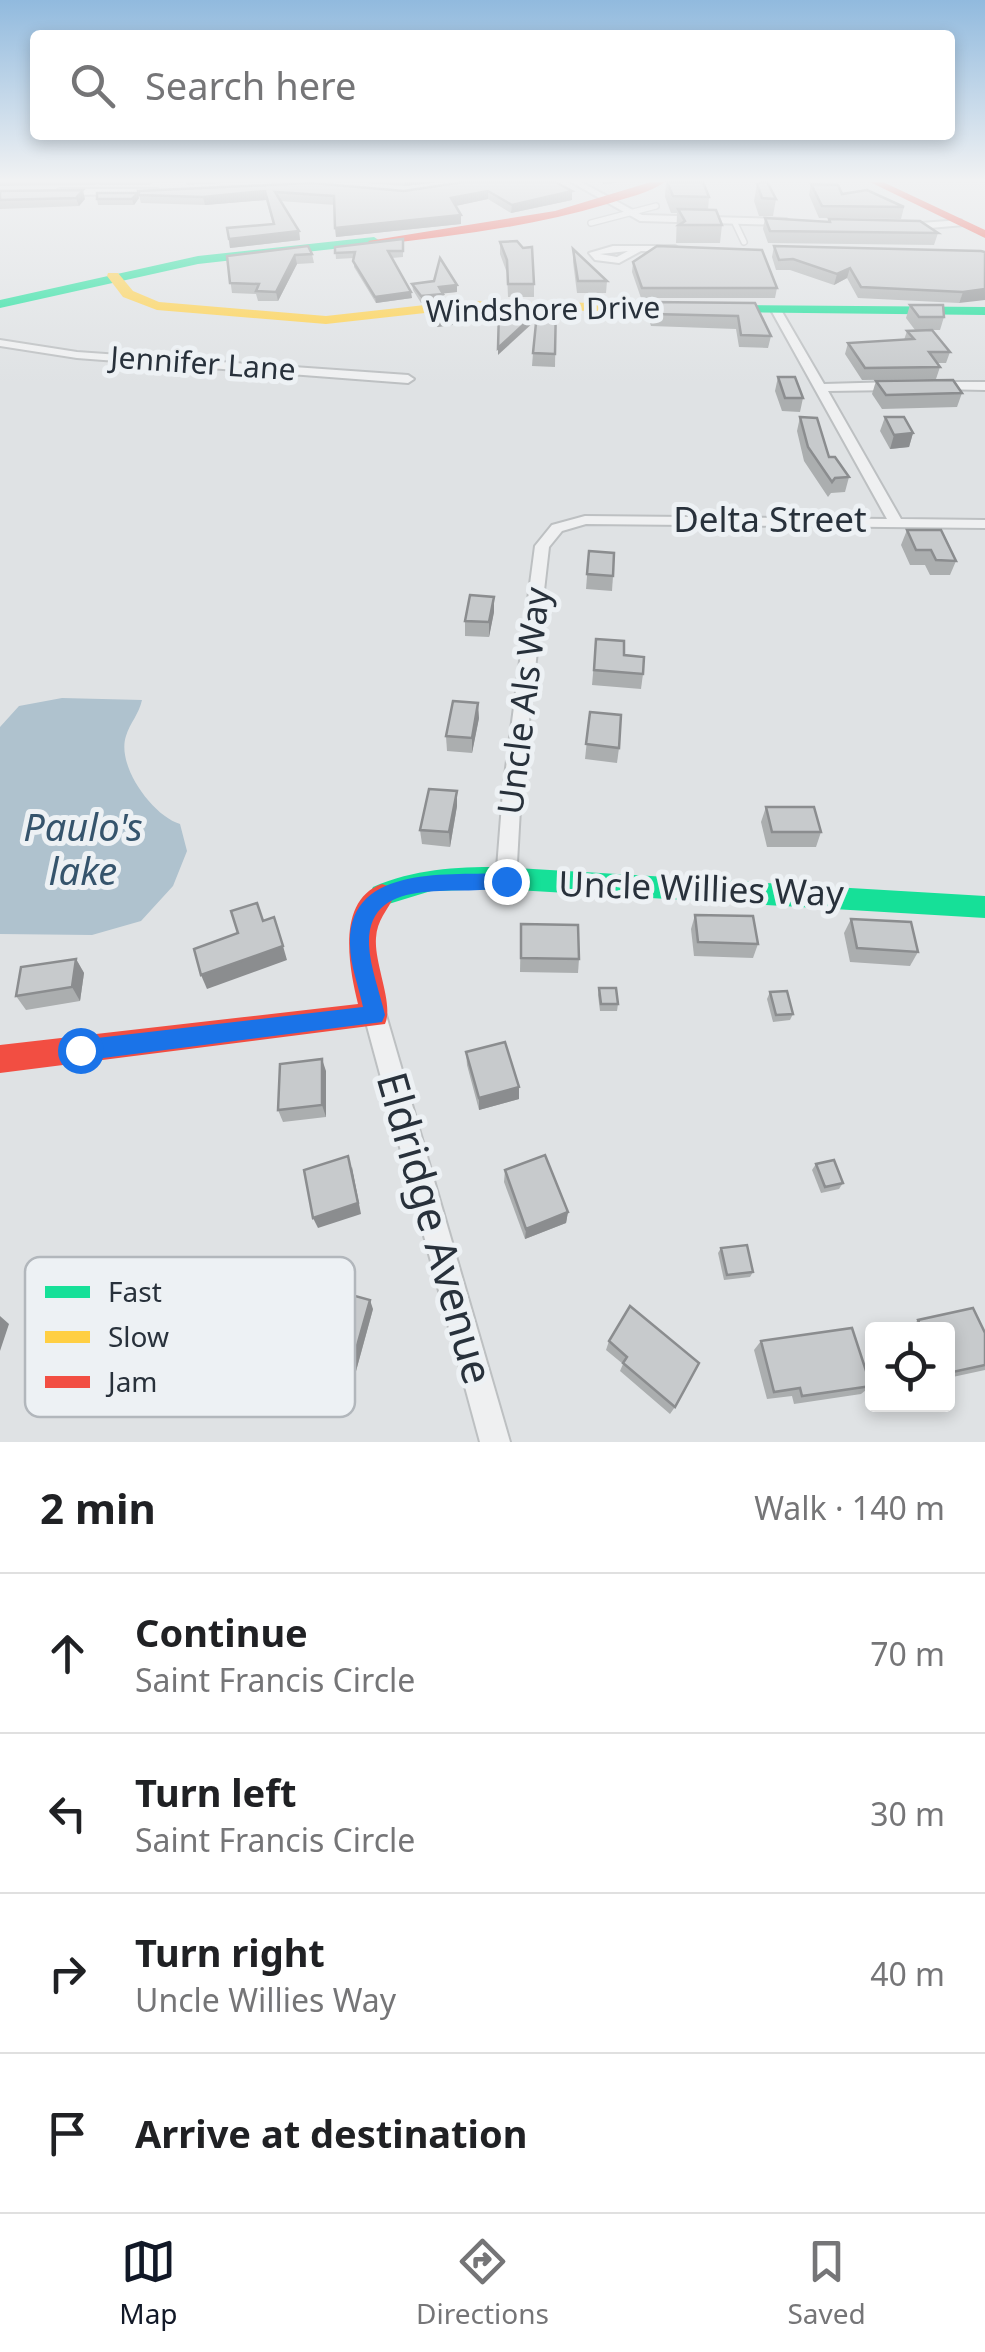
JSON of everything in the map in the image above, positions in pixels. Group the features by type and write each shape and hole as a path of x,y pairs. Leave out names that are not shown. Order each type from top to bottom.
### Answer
{"street":[{"path":"0,304 113,276 281,249"},
{"path":"654,249 695,250"},
{"name":"Windshore Drive","path":"113,276 128,294 157,306 326,320 470,305 985,311"},
{"path":"776,310 895,521"},
{"name":"Jennifer Lane","path":"0,344 78,355 408,379"},
{"path":"925,385 985,386"},
{"path":"820,388 908,386"},
{"name":"Delta Street","path":"557,528 584,520 985,524"},
{"name":"Uncle Als Way","path":"506,881 512,791 542,546 557,528"},
{"name":"Uncle Willies Way","path":"375,1015 360,944 367,912 389,890 403,886 506,881 905,898 985,907"},
{"path":"0,1060 375,1015"},
{"name":"Eldridge Avenue","path":"375,1015 495,1442"}],"water":[{"name":"Paulo's lake","path":"62,698 142,700 126,736 126,761 148,801 180,824 187,851 173,886 141,921 92,935 0,934 0,727 19,706"}],"building":[{"path":"281,249 310,249 312,254 295,255 276,292 256,291 259,284 230,283 227,256"},
{"path":"335,249 403,249 388,251 411,292 375,297 353,261 355,252 335,253"},
{"path":"503,249 532,249 534,284 508,284"},
{"path":"573,249 607,281 578,281"},
{"path":"652,249 762,250 777,288 642,288 633,262"},
{"path":"775,249 981,251 985,252 985,289 963,292 861,287 850,268 837,274 793,259 779,260"},
{"path":"440,258 457,285 439,287 443,294 421,296 412,284 434,281"},
{"path":"648,302 755,303 771,336 741,335 738,316 653,314"},
{"path":"538,303 556,304 555,354 533,353"},
{"path":"910,305 943,305 944,317 919,317"},
{"path":"508,306 535,306 535,314 498,348 499,310 508,310"},
{"path":"453,309 460,317 437,321 430,311"},
{"path":"932,330 950,352 929,352 940,367 865,368 848,343 914,339 907,331"},
{"path":"778,377 795,377 803,398 785,398"},
{"path":"953,380 962,393 886,395 876,381"},
{"path":"800,417 817,418 829,457 835,457 849,477 832,482 808,447"},
{"path":"885,417 904,417 913,433 894,435"},
{"path":"907,530 941,530 956,561 936,560 931,550 916,550"},
{"path":"589,551 614,553 613,576 587,574"},
{"path":"470,595 494,597 489,622 465,621"},
{"path":"596,639 624,641 624,655 644,657 643,674 594,670"},
{"path":"453,701 478,703 472,738 446,736"},
{"path":"590,712 621,715 619,748 586,744"},
{"path":"429,789 457,791 449,832 420,830"},
{"path":"766,807 814,807 821,832 772,832"},
{"path":"257,903 263,921 274,917 283,946 201,975 194,949 238,933 231,911"},
{"path":"695,915 753,916 758,944 698,942"},
{"path":"851,919 911,922 918,952 857,948"},
{"path":"521,924 578,925 579,959 521,958"},
{"path":"76,959 72,987 16,996 21,967"},
{"path":"599,988 616,988 618,1004 601,1004"},
{"path":"787,991 793,1014 776,1015 770,992"},
{"path":"505,1042 519,1087 479,1098 466,1052"},
{"path":"322,1059 322,1105 278,1110 280,1064"},
{"path":"545,1155 568,1212 526,1229 505,1170"},
{"path":"348,1156 358,1203 313,1218 304,1170"},
{"path":"834,1160 843,1183 825,1187 816,1164"},
{"path":"747,1245 753,1272 727,1275 721,1248"},
{"path":"355,1296 370,1300 355,1353"},
{"path":"630,1306 699,1363 675,1407 623,1363 627,1357 609,1341"},
{"path":"973,1308 985,1333 985,1365 955,1371 955,1322 918,1320"},
{"path":"852,1328 865,1368 865,1387 802,1396 800,1388 774,1392 761,1341"}],"traffic: fast":[{"path":"0,304 198,260 297,249"},
{"path":"729,309 985,311"},
{"path":"382,895 431,881 499,878 985,907"}],"traffic: slow":[{"path":"113,276 128,294 157,306 326,320 461,305 677,308"}],"traffic: jam":[{"path":"0,1059 375,1015 364,968 362,937 365,922 382,895"}],"route":[{"path":"80,1050 375,1015 360,932 364,914 377,900 389,890 403,886 506,881"}]}
